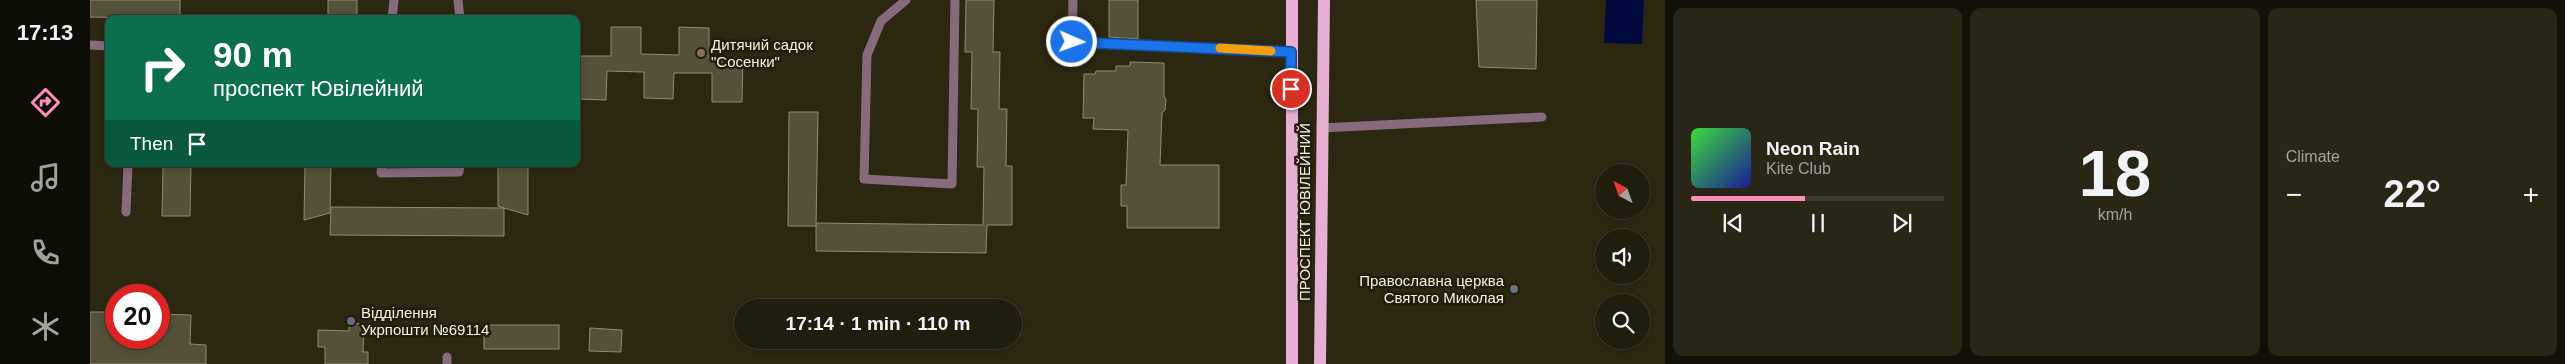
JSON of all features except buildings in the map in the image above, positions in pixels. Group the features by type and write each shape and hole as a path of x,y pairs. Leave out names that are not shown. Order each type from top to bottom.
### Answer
{"main road":[{"name":"ПРОСПЕКТ ЮВІЛЕЙНИЙ","path":"1292,0 1292,364"},
{"name":"ПРОСПЕКТ ЮВІЛЕЙНИЙ","path":"1320,364 1321,128 1324,0"}],"lane":[{"path":"392,15 394,0"},
{"path":"458,0 460,15"},
{"path":"906,0 881,21 866,56 864,179 952,184 955,0"},
{"path":"1073,0 1072,42 1291,52"},
{"path":"90,45 105,46"},
{"path":"1321,128 1542,117"},
{"path":"126,212 128,167"},
{"path":"382,167 381,173 459,172 460,167"}],"shaded area":[{"path":"1606,0 1644,0 1642,44 1604,43"}],"slow traffic":[{"path":"1220,48 1271,51"}],"place":[{"name":"Дитячий садок \"Сосенки\"","path":"701,53"},
{"name":"Православна церква Святого Миколая","path":"1514,289"},
{"name":"Відділення Укрпошти №69114","path":"351,321"}],"route":[{"path":"1072,42 1291,52 1291,89"}]}
